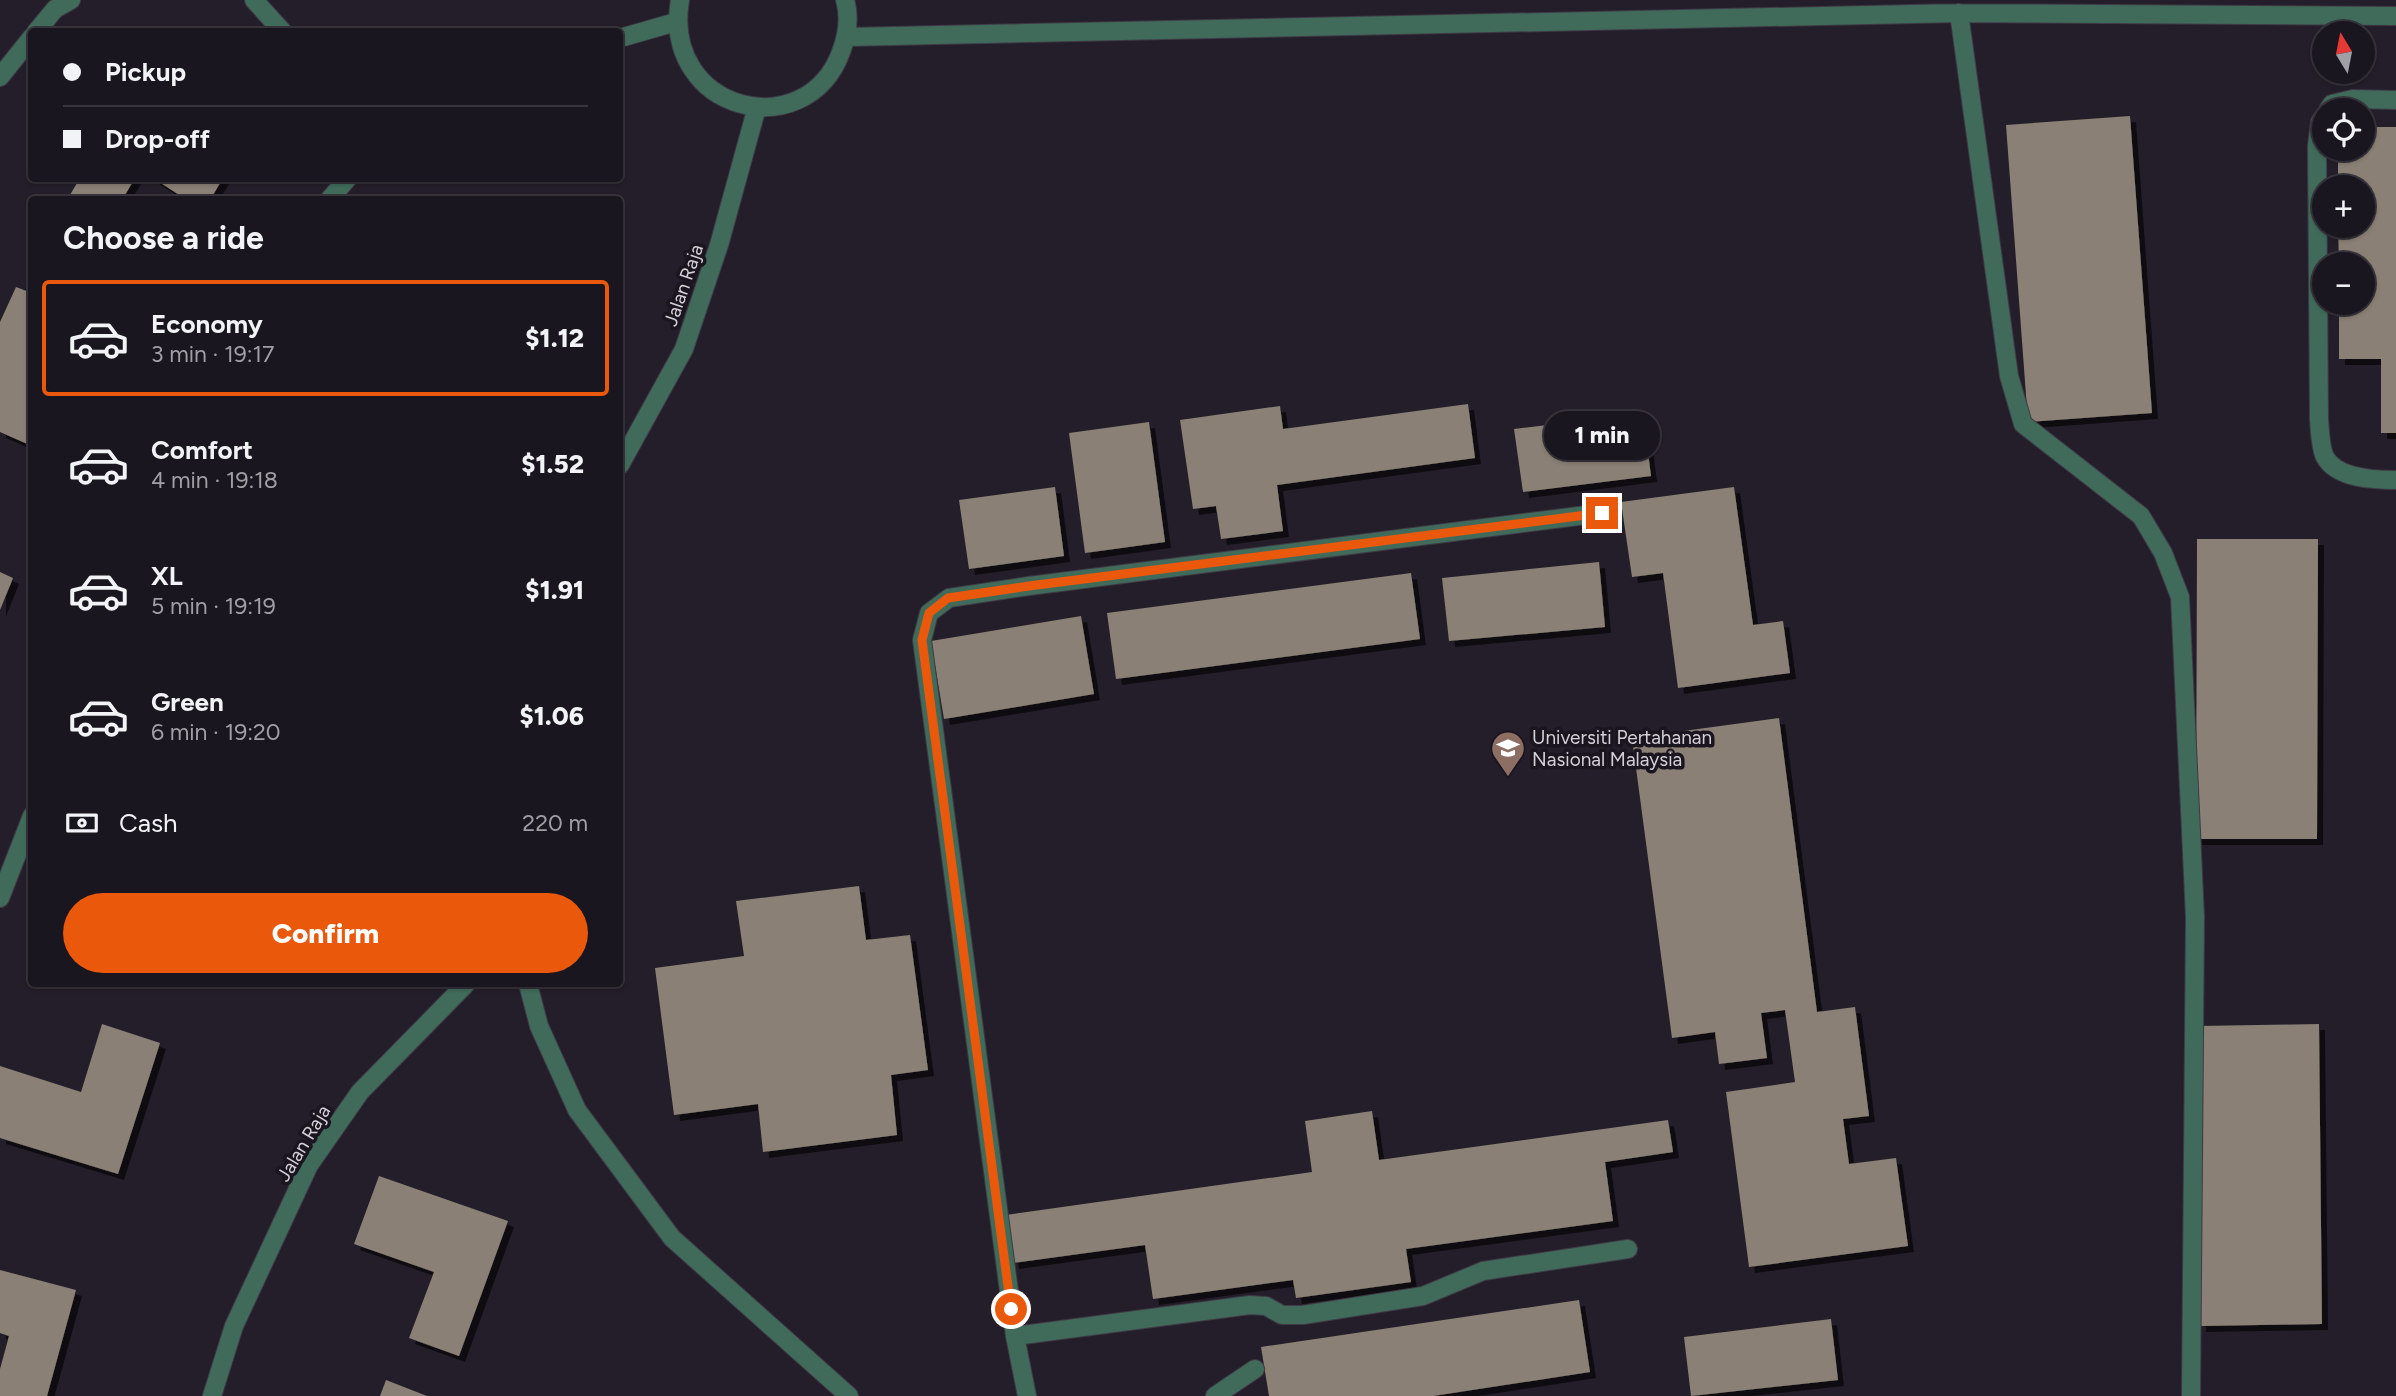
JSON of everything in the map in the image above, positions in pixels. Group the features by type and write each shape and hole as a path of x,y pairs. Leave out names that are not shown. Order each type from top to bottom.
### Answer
{"street":[{"path":"39,28 55,9 71,0"},
{"path":"254,0 280,28"},
{"path":"680,0 676,22 680,47 691,70 709,89 732,102 757,107 788,103 815,89 836,66 847,37 845,0"},
{"path":"847,37 1959,13 2067,6 2396,16"},
{"path":"1959,13 2009,376 2023,425 2141,516 2163,552 2180,597 2195,917 2191,1396"},
{"path":"623,37 676,22"},
{"path":"0,77 28,42"},
{"path":"2375,100 2396,100"},
{"name":"Jalan Raja","path":"623,460 684,349 719,245 757,107"},
{"path":"2317,161 2319,419 2325,457 2339,470 2371,480 2396,480"},
{"path":"332,196 345,182"},
{"path":"1027,1396 1015,1336 922,640 929,613 948,598 1602,513"},
{"path":"0,898 28,826"},
{"name":"Jalan Raja","path":"212,1396 234,1326 309,1165 360,1092 463,987"},
{"path":"529,987 539,1026 577,1110 672,1238 849,1396"},
{"path":"1015,1336 1251,1305 1266,1306 1282,1315 1303,1315 1423,1296 1483,1271 1628,1250"},
{"path":"1215,1396 1255,1369"}],"building":[{"path":"2130,116 2152,413 2028,422 2006,125"},
{"path":"2375,127 2396,127 2396,433 2381,433 2381,359 2339,359 2339,315 2375,315 2375,252 2339,252 2338,238 2375,238 2375,175 2338,175 2338,161 2375,161"},
{"path":"78,182 133,182 124,196 69,196"},
{"path":"159,182 221,182 212,196 181,196"},
{"path":"16,287 28,292 28,444 0,432 0,322"},
{"path":"1468,404 1475,458 1277,485 1283,531 1221,539 1216,506 1193,509 1180,420 1280,406 1283,429"},
{"path":"1643,413 1651,476 1523,492 1514,429"},
{"path":"1149,422 1165,542 1085,553 1069,433"},
{"path":"1055,487 1064,556 969,569 959,500"},
{"path":"1734,487 1753,625 1783,621 1790,673 1678,688 1663,573 1632,577 1621,502"},
{"path":"2197,539 2318,539 2317,839 2196,839"},
{"path":"1599,562 1605,627 1449,641 1442,578"},
{"path":"0,572 13,578 0,610"},
{"path":"1411,573 1420,639 1116,679 1107,613"},
{"path":"1081,616 1094,694 944,719 931,641"},
{"path":"1779,718 1817,1012 1855,1007 1869,1116 1843,1119 1849,1164 1896,1158 1908,1246 1749,1267 1726,1092 1795,1082 1785,1010 1761,1013 1767,1058 1719,1064 1715,1032 1672,1038 1632,738"},
{"path":"859,886 866,940 910,935 928,1070 891,1075 897,1135 763,1152 758,1104 674,1115 655,968 744,956 736,901"},
{"path":"102,1024 160,1043 118,1174 0,1138 0,1066 81,1092"},
{"path":"2319,1024 2322,1324 2200,1326 2197,1026"},
{"path":"1372,1111 1379,1160 1668,1120 1673,1152 1605,1162 1613,1221 1406,1249 1411,1282 1296,1298 1293,1280 1153,1299 1145,1245 1013,1263 1006,1215 1312,1172 1305,1121"},
{"path":"379,1176 508,1221 459,1356 409,1338 434,1272 354,1244"},
{"path":"0,1270 76,1290 47,1396 0,1396 0,1369 9,1336 0,1333"},
{"path":"1579,1300 1590,1372 1433,1396 1269,1396 1261,1347"},
{"path":"1831,1319 1838,1380 1691,1396 1684,1337"},
{"path":"386,1380 427,1396 380,1396"}],"place":[{"name":"Universiti Pertahanan Nasional Malaysia","path":"1508,778"}],"route":[{"path":"1011,1309 922,640 929,613 948,598 1602,513"}]}
